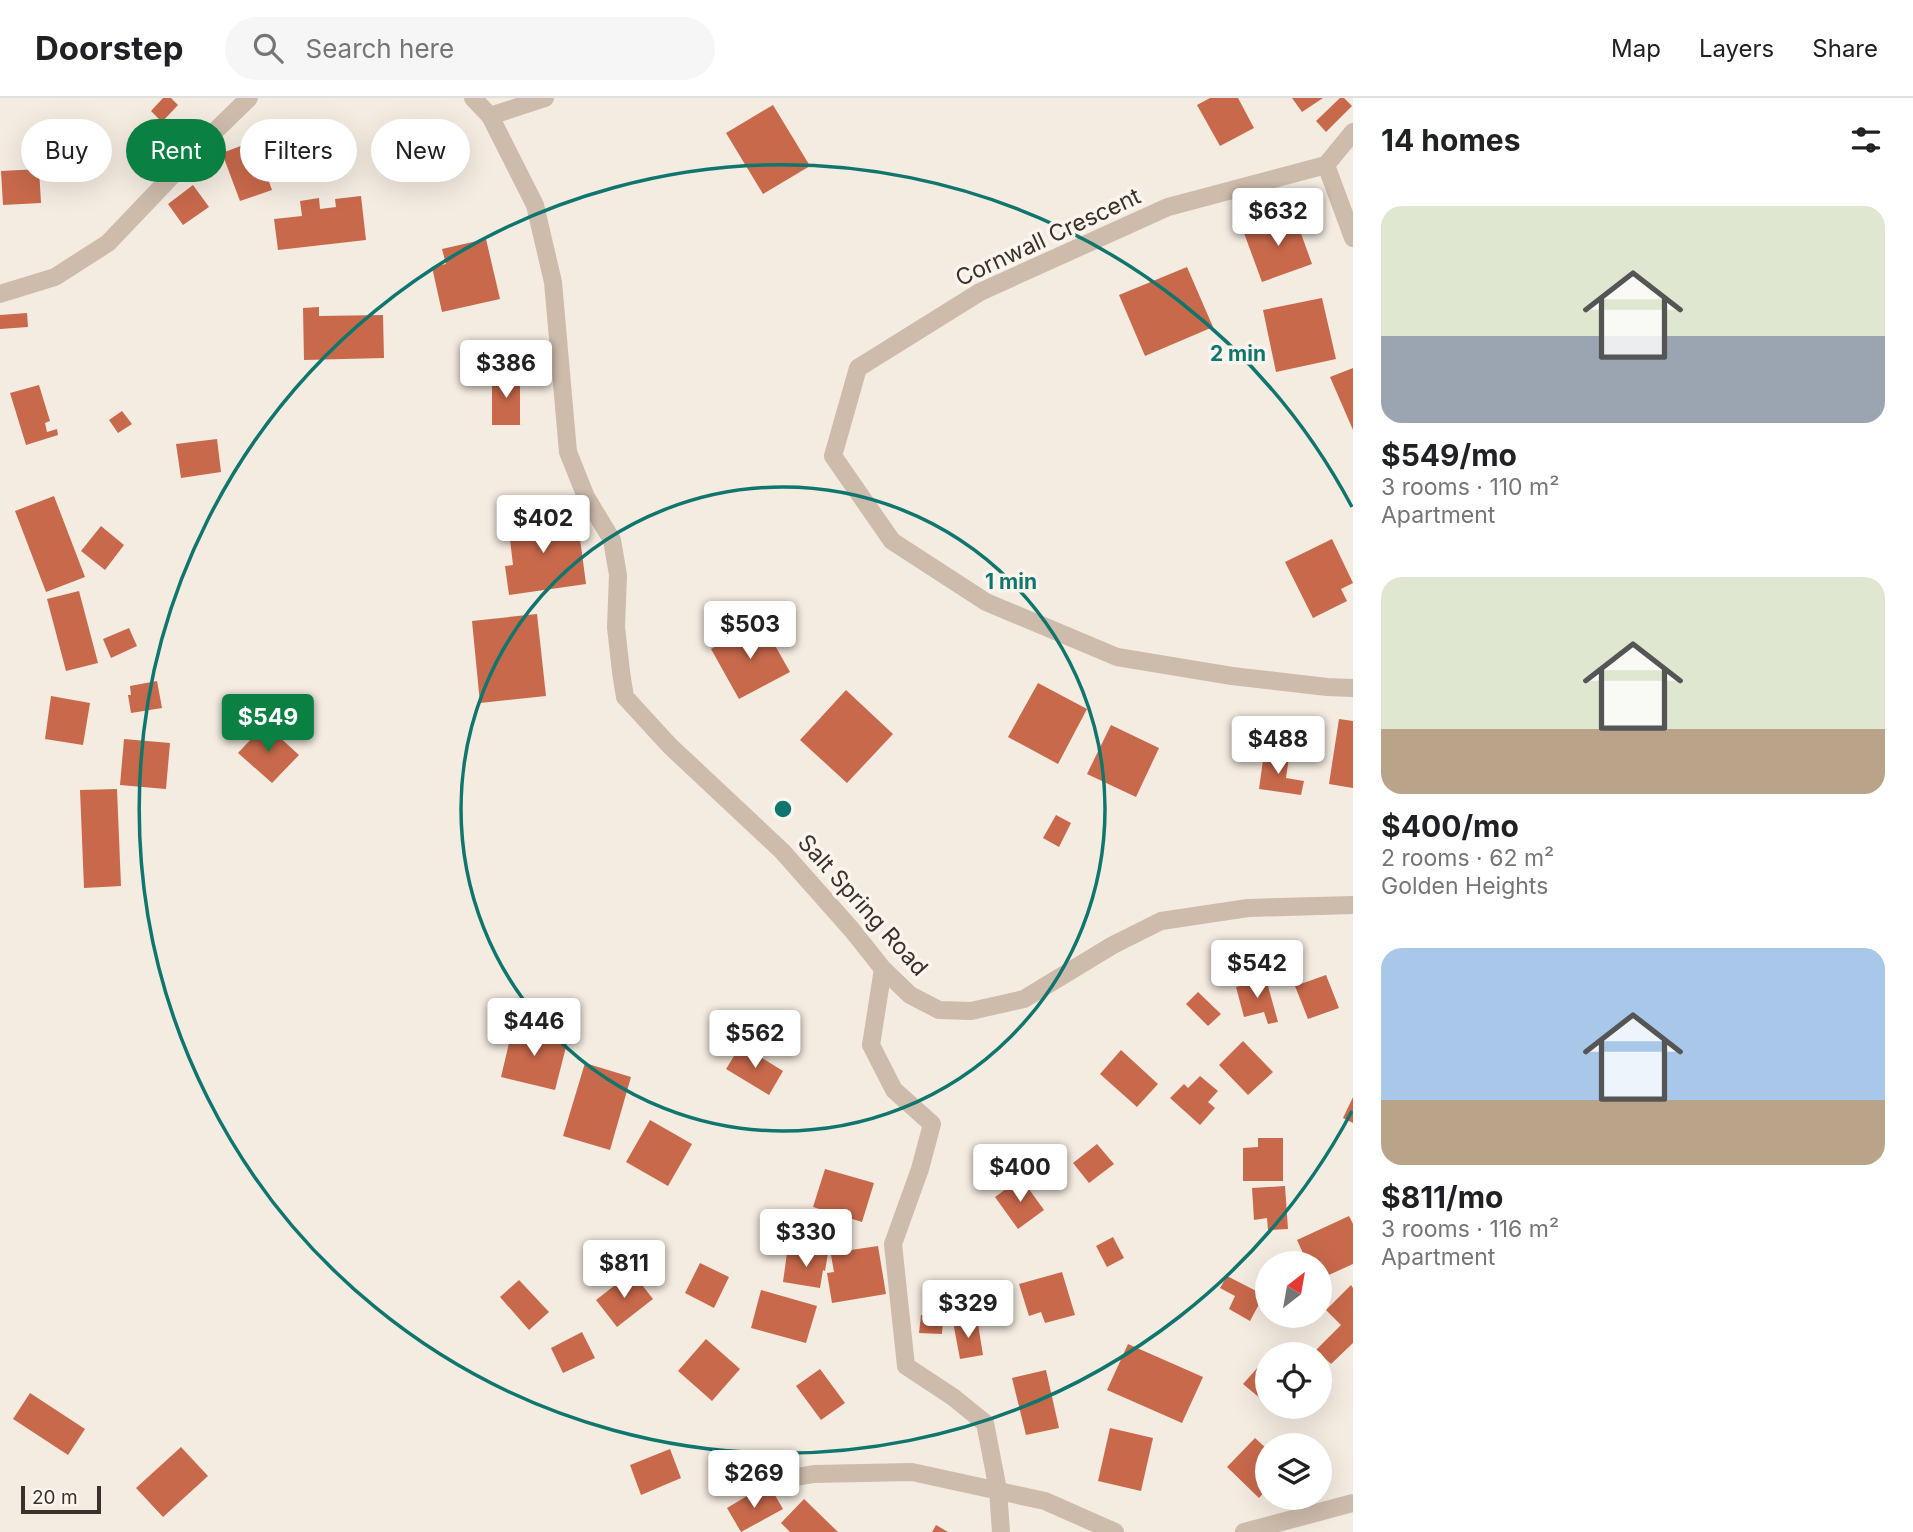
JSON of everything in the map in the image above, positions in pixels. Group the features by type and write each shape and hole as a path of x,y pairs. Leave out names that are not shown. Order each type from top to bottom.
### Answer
{"street":[{"path":"0,294 55,277 108,243 209,136 249,98"},
{"name":"Salt Spring Road","path":"473,98 490,116 535,205 553,282 568,452 586,497 612,540 618,575 617,626 625,697 670,746 782,850 883,970 910,995 939,1010 971,1011 1024,999 1113,945 1161,921 1248,908 1353,905"},
{"path":"490,116 545,98"},
{"path":"1353,132 1326,165 1353,238"},
{"name":"Cornwall Crescent","path":"1326,165 1168,208 980,292 858,368 833,456 892,541 986,601 1116,657 1232,676 1353,688"},
{"path":"883,970 871,1045 894,1090 932,1124 920,1169 893,1244 906,1366 953,1397 985,1423 998,1490 1001,1532"},
{"path":"749,1485 814,1474 912,1472 1045,1501 1115,1532"},
{"path":"1244,1532 1353,1503"}],"building":[{"path":"163,98 171,98 178,105 165,119 159,119 151,111"},
{"path":"1210,98 1238,98 1254,128 1220,146 1197,105"},
{"path":"1292,98 1323,98 1302,112"},
{"path":"1340,98 1344,98 1352,106 1326,132 1316,121"},
{"path":"773,105 810,166 763,194 726,133"},
{"path":"240,146 240,182 269,182 272,190 240,201 226,164 226,152"},
{"path":"21,170 21,182 40,182 41,203 3,205 1,171"},
{"path":"193,185 209,207 183,225 168,204"},
{"path":"361,196 366,240 278,250 274,219 302,216 300,201 319,198 320,209 336,207 335,199"},
{"path":"1294,214 1312,264 1262,282 1244,233"},
{"path":"486,239 500,299 442,312 432,267 446,264 442,249"},
{"path":"1187,267 1213,327 1145,356 1119,295"},
{"path":"1322,298 1336,359 1276,372 1263,310"},
{"path":"319,307 319,316 383,315 384,358 304,360 303,308"},
{"path":"27,313 28,327 0,329 0,315"},
{"path":"1353,368 1353,430 1330,377"},
{"path":"492,375 520,375 520,425 492,425"},
{"path":"39,385 50,421 45,423 47,432 57,429 58,435 26,445 10,393"},
{"path":"122,411 132,424 118,433 109,420"},
{"path":"217,439 221,472 181,478 176,444"},
{"path":"54,496 85,577 46,592 15,511"},
{"path":"552,508 556,534 579,531 586,584 509,595 505,566 513,565 509,531 517,530 514,512"},
{"path":"101,526 124,545 105,570 81,551"},
{"path":"1332,539 1353,583 1341,589 1347,601 1313,618 1285,562"},
{"path":"79,591 98,663 66,671 47,599"},
{"path":"537,614 546,696 480,703 472,621"},
{"path":"764,626 790,672 739,699 711,649 751,627 754,632"},
{"path":"129,628 137,646 111,658 103,639"},
{"path":"157,681 162,708 131,713 128,695 131,695 130,686"},
{"path":"1038,683 1087,709 1058,764 1008,737"},
{"path":"846,690 893,734 847,783 800,740"},
{"path":"51,696 90,703 83,745 45,739"},
{"path":"1339,719 1353,721 1353,788 1329,784"},
{"path":"265,724 299,755 272,783 238,753"},
{"path":"1111,725 1159,748 1136,797 1087,774"},
{"path":"124,739 170,743 166,789 120,785"},
{"path":"1264,753 1289,757 1286,778 1304,781 1301,795 1259,789"},
{"path":"117,789 121,886 84,888 80,790"},
{"path":"1056,815 1071,823 1059,847 1043,838"},
{"path":"1326,975 1339,1008 1308,1019 1295,986"},
{"path":"1266,979 1278,1022 1268,1024 1264,1012 1244,1017 1236,987"},
{"path":"1198,992 1221,1014 1208,1026 1186,1004"},
{"path":"513,1026 568,1039 555,1090 501,1077"},
{"path":"1243,1041 1273,1072 1248,1095 1219,1065"},
{"path":"741,1045 783,1071 769,1095 726,1069"},
{"path":"1121,1050 1158,1084 1137,1107 1100,1074"},
{"path":"585,1063 631,1077 610,1150 563,1136"},
{"path":"1200,1076 1218,1091 1208,1102 1215,1108 1200,1125 1170,1098 1184,1084 1188,1088"},
{"path":"1353,1097 1353,1123 1343,1118"},
{"path":"650,1120 692,1144 668,1186 626,1162"},
{"path":"1258,1138 1283,1138 1283,1181 1243,1181 1243,1148 1258,1147"},
{"path":"1097,1144 1114,1164 1089,1183 1073,1163"},
{"path":"825,1169 874,1183 862,1222 813,1207"},
{"path":"1021,1178 1044,1210 1018,1229 995,1197"},
{"path":"1285,1186 1288,1229 1268,1230 1267,1218 1254,1220 1252,1188"},
{"path":"1349,1216 1353,1224 1353,1264 1332,1274 1332,1251 1302,1251 1297,1240"},
{"path":"1113,1237 1124,1258 1107,1267 1096,1246"},
{"path":"878,1246 886,1294 832,1303 827,1273 834,1272 831,1255"},
{"path":"810,1250 828,1253 820,1288 783,1282 787,1253 809,1256"},
{"path":"700,1263 729,1277 714,1308 685,1293"},
{"path":"632,1272 653,1299 617,1327 596,1300"},
{"path":"1062,1272 1075,1315 1045,1323 1041,1312 1029,1316 1019,1284"},
{"path":"1227,1276 1255,1290 1255,1312 1250,1321 1229,1309 1235,1296 1220,1288"},
{"path":"519,1280 549,1312 529,1330 500,1297"},
{"path":"1351,1285 1353,1343 1332,1363 1332,1342 1324,1342 1341,1325 1332,1316 1332,1304"},
{"path":"761,1290 817,1306 806,1343 751,1328"},
{"path":"921,1315 943,1317 942,1334 919,1333"},
{"path":"961,1321 962,1327 978,1324 983,1355 960,1359 953,1322"},
{"path":"582,1332 595,1358 563,1373 551,1348"},
{"path":"706,1339 740,1369 712,1401 678,1371"},
{"path":"1128,1344 1203,1377 1182,1423 1107,1390"},
{"path":"820,1369 845,1403 821,1420 796,1386"},
{"path":"1046,1370 1059,1428 1026,1435 1012,1378"},
{"path":"1255,1370 1255,1394 1243,1384"},
{"path":"30,1393 85,1429 68,1455 13,1419"},
{"path":"1110,1428 1153,1438 1141,1491 1098,1481"},
{"path":"1255,1438 1255,1494 1227,1467"},
{"path":"181,1447 208,1476 163,1517 136,1488"},
{"path":"670,1449 681,1478 641,1495 630,1465"},
{"path":"772,1490 783,1509 741,1532 727,1508 752,1493 756,1500"},
{"path":"804,1499 838,1532 790,1532 781,1523"},
{"path":"936,1525 948,1532 932,1532"}]}
